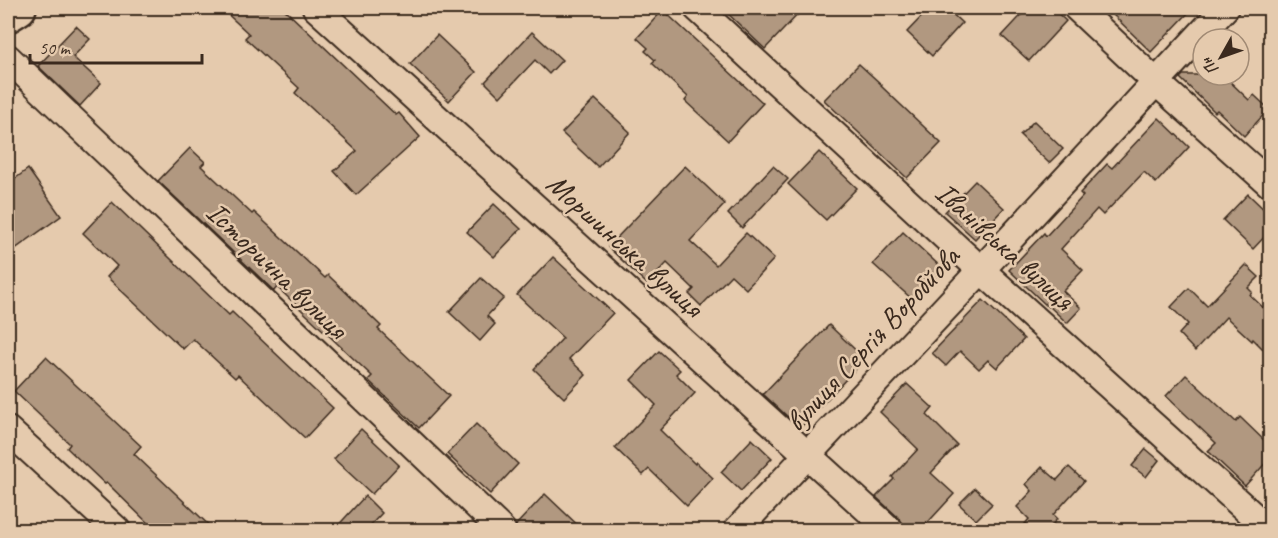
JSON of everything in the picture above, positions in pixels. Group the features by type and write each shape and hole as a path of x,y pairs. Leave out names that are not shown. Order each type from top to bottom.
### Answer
{"main road":[{"path":"8,15 19,8"}],"street":[{"name":"Моршинська вулиця","path":"316,8 890,531"},
{"name":"Іванівська вулиця","path":"697,8 1269,531"},
{"path":"1077,8 1270,184"},
{"name":"вулиця Сергія Воробйова","path":"737,531 1225,8"},
{"name":"Історична вулиця","path":"8,58 502,531"},
{"path":"8,430 117,531"}],"building":[{"path":"221,8 283,8 396,115 399,113 420,137 356,195 334,171 357,151 295,93 299,88 245,38 249,34"},
{"path":"722,8 804,8 765,49"},
{"path":"930,8 946,8 962,23 932,56 907,32"},
{"path":"1028,8 1052,8 1066,21 1029,61 1002,36"},
{"path":"1106,8 1193,8 1151,52"},
{"path":"663,10 763,103 728,141 685,101 688,97 652,63 655,60 645,51 648,48 637,38"},
{"path":"76,26 90,39 73,57 101,83 80,106 38,66"},
{"path":"532,32 562,60 549,74 535,60 500,97 485,82"},
{"path":"437,35 476,72 449,101 410,64"},
{"path":"859,64 941,143 907,178 824,100"},
{"path":"1183,75 1191,75 1191,87 1235,87 1249,100 1254,95 1269,109 1244,136 1180,78"},
{"path":"595,99 630,132 598,167 562,133"},
{"path":"1159,118 1189,147 1156,183 1144,172 1103,215 1097,209 1061,249 1083,270 1063,291 1081,308 1067,323 1009,270 1044,233 1046,236 1083,196 1080,193 1107,164 1112,168"},
{"path":"1034,121 1063,149 1049,163 1020,135"},
{"path":"190,148 205,162 201,166 325,278 328,275 381,326 378,329 449,396 419,428 368,380 372,376 277,287 274,291 158,181"},
{"path":"819,152 857,188 826,220 788,184"},
{"path":"685,166 725,204 690,241 716,265 746,233 774,259 746,289 731,275 701,306 689,294 694,289 667,263 647,284 608,247"},
{"path":"773,166 788,179 742,228 728,214"},
{"path":"28,169 61,216 8,254 8,184"},
{"path":"975,181 1004,208 975,239 945,212"},
{"path":"1248,194 1270,215 1270,231 1253,249 1223,220"},
{"path":"112,202 229,315 232,312 333,408 305,438 238,375 235,378 193,339 183,349 107,277 117,266 83,233"},
{"path":"494,204 521,229 494,257 467,232"},
{"path":"903,232 943,269 913,300 873,264"},
{"path":"553,257 613,313 569,359 586,375 564,398 534,369 563,338 517,295"},
{"path":"1246,265 1259,277 1248,288 1252,292 1250,295 1270,314 1270,356 1226,317 1195,351 1179,334 1188,324 1171,307 1189,288 1207,306"},
{"path":"481,278 504,298 487,316 495,324 480,341 449,312"},
{"path":"983,300 1024,339 997,368 988,360 979,369 960,351 946,366 932,353"},
{"path":"829,325 865,359 800,428 763,394"},
{"path":"659,351 680,370 676,374 695,393 660,430 713,478 687,506 649,469 643,475 615,448 656,405 631,380"},
{"path":"46,357 141,446 134,454 215,531 156,531 67,448 70,444 14,391"},
{"path":"1186,375 1236,422 1240,417 1270,446 1270,458 1245,486 1208,451 1216,443 1166,396"},
{"path":"907,384 933,408 927,415 957,445 931,473 954,494 920,531 907,531 900,519 876,497 918,449 880,412"},
{"path":"476,424 518,464 490,494 447,454"},
{"path":"361,429 399,465 372,494 334,459"},
{"path":"752,439 772,458 741,491 721,472"},
{"path":"1146,449 1159,460 1146,477 1132,466"},
{"path":"1042,467 1057,480 1069,467 1084,481 1053,515 1057,519 1047,531 1019,531 1029,519 1017,507 1032,491 1026,484"},
{"path":"975,488 992,504 976,520 959,504"},
{"path":"545,494 584,531 517,531 516,525"},
{"path":"365,496 382,513 365,531 333,531"}]}
